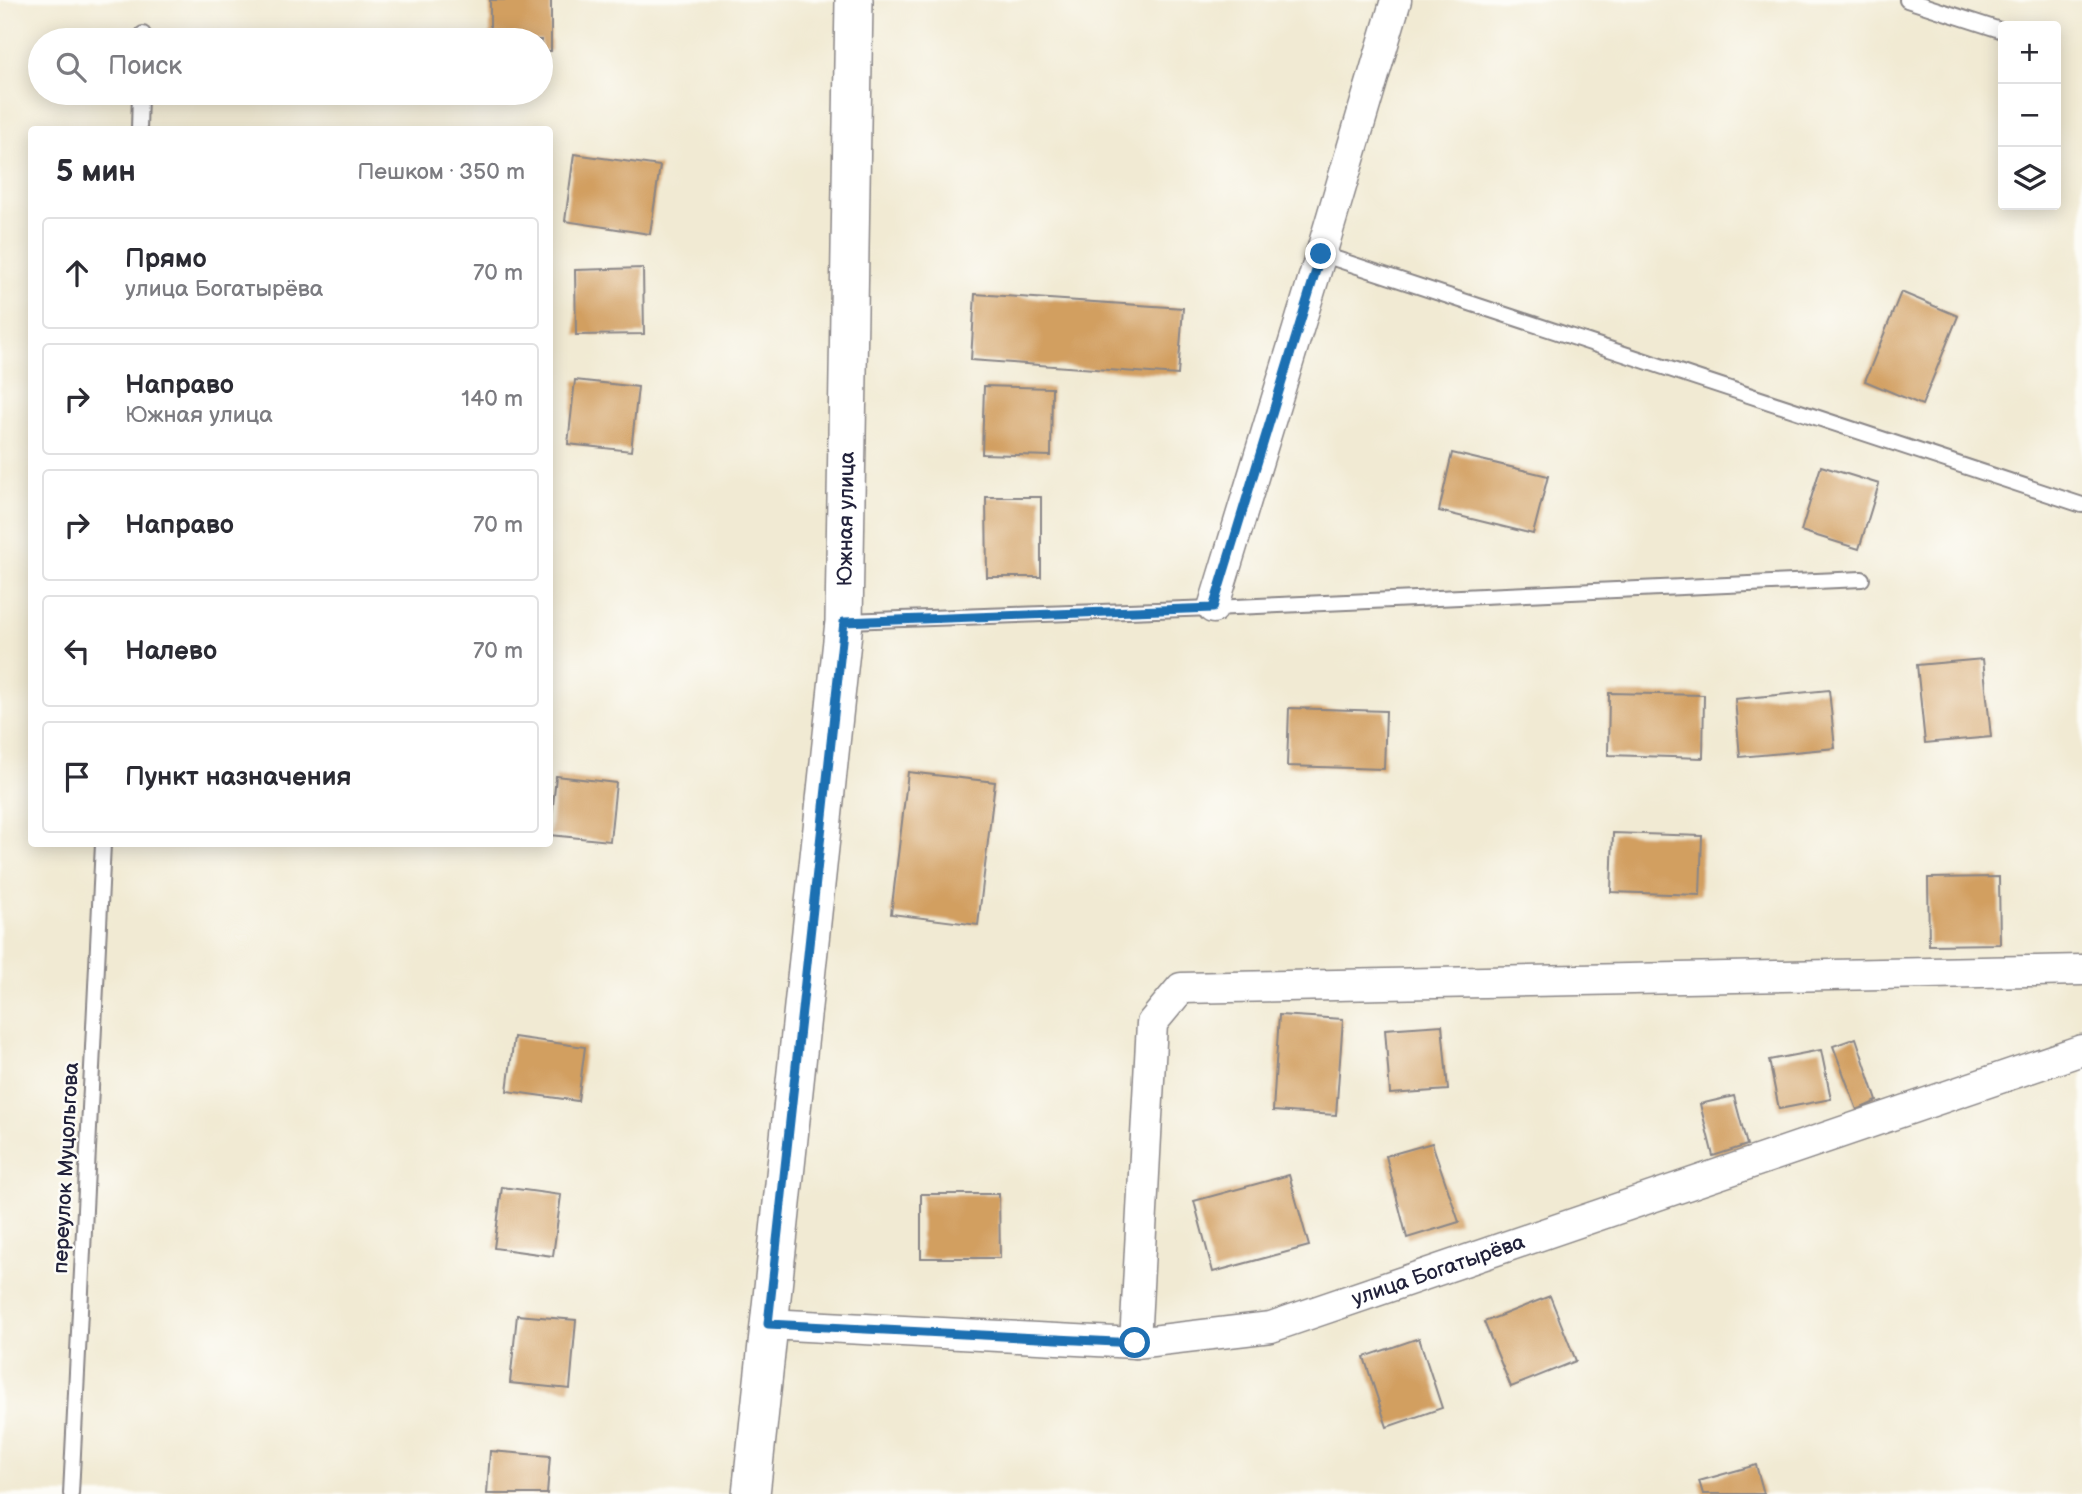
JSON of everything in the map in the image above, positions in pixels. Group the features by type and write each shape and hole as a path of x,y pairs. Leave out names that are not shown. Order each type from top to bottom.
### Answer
{"street":[{"name":"Южная улица","path":"751,1494 844,622 854,0"},
{"path":"1213,608 1395,0"},
{"path":"1135,1343 1152,1023 1181,988 2082,970"},
{"name":"улица Богатырёва","path":"768,1324 1135,1343 1271,1327 2082,1050"}],"lane":[{"path":"1907,0 1998,29"},
{"path":"139,126 140,105"},
{"path":"1321,254 2082,505"},
{"path":"844,622 1862,579"},
{"name":"переулок Муцольгова","path":"71,1494 103,847"}],"building":[{"path":"490,0 551,0 551,28 490,28"},
{"path":"574,154 660,166 650,234 565,221"},
{"path":"643,268 644,334 576,335 575,270"},
{"path":"1901,292 1958,316 1922,405 1865,381"},
{"path":"975,294 1183,308 1178,375 971,360"},
{"path":"575,380 638,387 631,451 568,444"},
{"path":"984,386 1052,388 1051,456 982,454"},
{"path":"1452,453 1548,476 1533,534 1439,511"},
{"path":"1821,466 1879,484 1859,549 1801,531"},
{"path":"986,497 1041,497 1041,577 987,577"},
{"path":"1983,659 1991,737 1925,743 1917,665"},
{"path":"1829,690 1835,748 1740,757 1735,699"},
{"path":"1609,693 1704,695 1703,758 1608,755"},
{"path":"1289,708 1386,711 1384,769 1287,766"},
{"path":"908,772 995,782 978,925 891,914"},
{"path":"556,776 616,783 610,841 553,835"},
{"path":"1613,833 1702,836 1700,895 1611,892"},
{"path":"1999,877 2000,944 1929,945 1928,878"},
{"path":"1279,1015 1343,1019 1336,1115 1273,1111"},
{"path":"1442,1025 1448,1090 1390,1094 1385,1029"},
{"path":"514,1037 585,1047 578,1101 507,1091"},
{"path":"1856,1038 1877,1101 1857,1110 1833,1046"},
{"path":"1821,1050 1831,1099 1779,1109 1769,1060"},
{"path":"1734,1096 1747,1145 1713,1156 1700,1104"},
{"path":"1432,1143 1459,1222 1407,1238 1386,1156"},
{"path":"1289,1175 1309,1246 1213,1272 1194,1201"},
{"path":"502,1187 561,1195 553,1256 494,1248"},
{"path":"921,1194 999,1194 1000,1258 921,1258"},
{"path":"1550,1296 1576,1361 1511,1387 1484,1322"},
{"path":"517,1315 576,1320 570,1389 510,1383"},
{"path":"1419,1338 1442,1408 1387,1427 1364,1357"},
{"path":"490,1451 550,1456 547,1494 487,1494"},
{"path":"1756,1465 1764,1494 1703,1494 1699,1481"}],"route":[{"path":"1135,1343 768,1324 844,622 1213,608 1321,254"}]}
